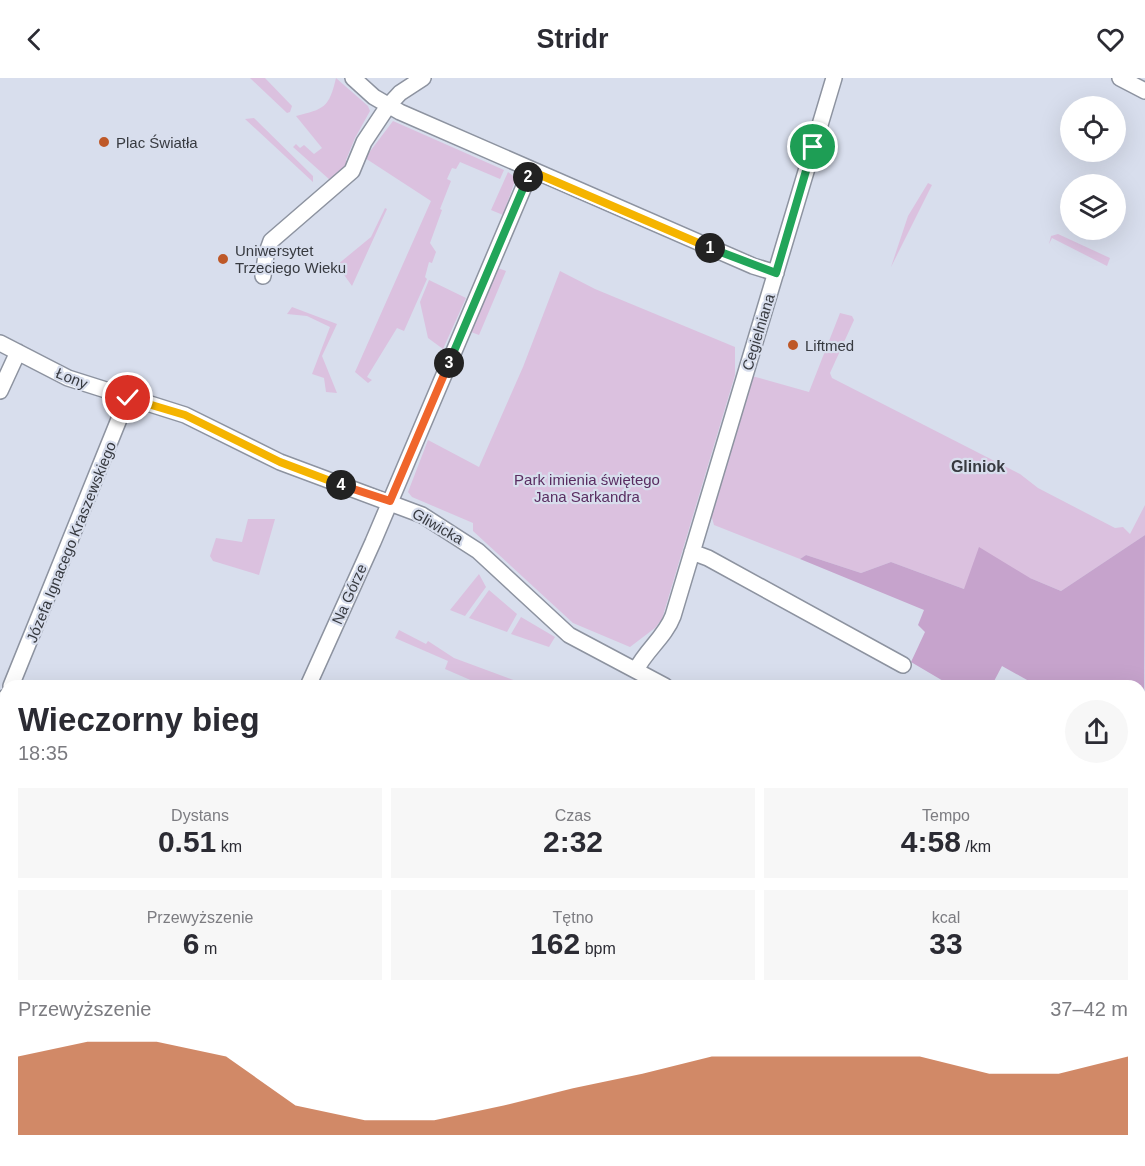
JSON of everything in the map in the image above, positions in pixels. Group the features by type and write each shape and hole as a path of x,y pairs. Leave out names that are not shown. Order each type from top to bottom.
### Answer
{"street":[{"path":"353,78 388,106 531,171 753,266 776,273"},
{"path":"263,276 271,241 354,169 367,137 388,106 400,93 423,78"},
{"name":"Cegielniana","path":"636,670 648,650 664,634 670,622 834,78"},
{"path":"1120,78 1145,91"},
{"name":"Na Górze","path":"311,680 531,171"},
{"name":"Łony","path":"0,343 68,378 182,414"},
{"path":"0,391 18,352"},
{"name":"Józefa Ignacego Kraszewskiego","path":"13,680 128,398"},
{"name":"Gliwicka","path":"182,414 280,462 390,501 422,515 458,536 486,558 562,630 654,680"},
{"path":"692,552 708,558 903,665"}],"green space":[{"path":"250,78 265,78 292,106 290,112 287,113"},
{"path":"336,78 368,106 370,111 346,160 349,167 330,180 293,147 296,144 300,148 304,145 314,154 322,148 296,116 324,106 331,96"},
{"path":"254,118 313,176 313,182 245,119"},
{"path":"393,121 504,170 500,179 460,162 456,169 452,168 447,179 451,181 430,243 436,252 432,263 429,262 425,277 427,279 404,331 397,328 367,377 372,380 368,383 355,372 431,201 365,158"},
{"path":"508,172 516,178 503,215 491,210"},
{"path":"928,183 932,185 891,267 908,216"},
{"path":"385,208 387,209 352,286 337,265 371,237"},
{"path":"1058,234 1060,240 1071,240 1110,258 1107,266 1052,238 1049,244 1051,236"},
{"path":"498,268 506,271 479,335 471,332"},
{"name":"Park imienia świętego Jana Sarkandra","path":"560,271 595,289 735,347 735,375 662,619 655,628 630,647 573,623 473,531 473,523 412,497 408,492 428,440 479,467 523,367"},
{"path":"429,280 466,298 443,349 428,338 420,302"},
{"path":"292,307 337,324 322,356 337,393 326,392 324,378 312,374 330,327 307,316 287,314"},
{"path":"840,313 852,316 854,320 830,373 832,378 1020,474 1038,488 1115,528 1123,527 1130,534 1145,505 1145,535 1061,591 1030,578 964,589 891,562 861,573 806,555 800,559 714,525 710,511 752,376 809,392"},
{"path":"248,519 275,519 259,575 213,561 210,556 216,538 242,542"},
{"path":"479,574 486,587 465,616 450,610"},
{"path":"489,590 517,614 507,632 469,618"},
{"path":"521,617 555,637 549,647 511,634"},
{"path":"399,630 426,644 428,641 454,658 513,680 470,680 445,669 448,661 395,638"}],"shaded area":[{"path":"1145,535 1144,680 1027,680 1002,666 995,680 942,680 911,662 925,632 918,625 924,610 800,559 806,555 861,573 891,562 964,589 979,547 1030,578 1061,591"}],"place":[{"name":"Plac Światła","path":"104,142"},
{"name":"Uniwersytet Trzeciego Wieku","path":"223,259"},
{"name":"Liftmed","path":"793,345"}],"district":[{"name":"Gliniok","path":"978,466"}],"route":[{"path":"128,398 179,412 280,462 390,501 531,171 753,266 776,273 813,147"}]}
